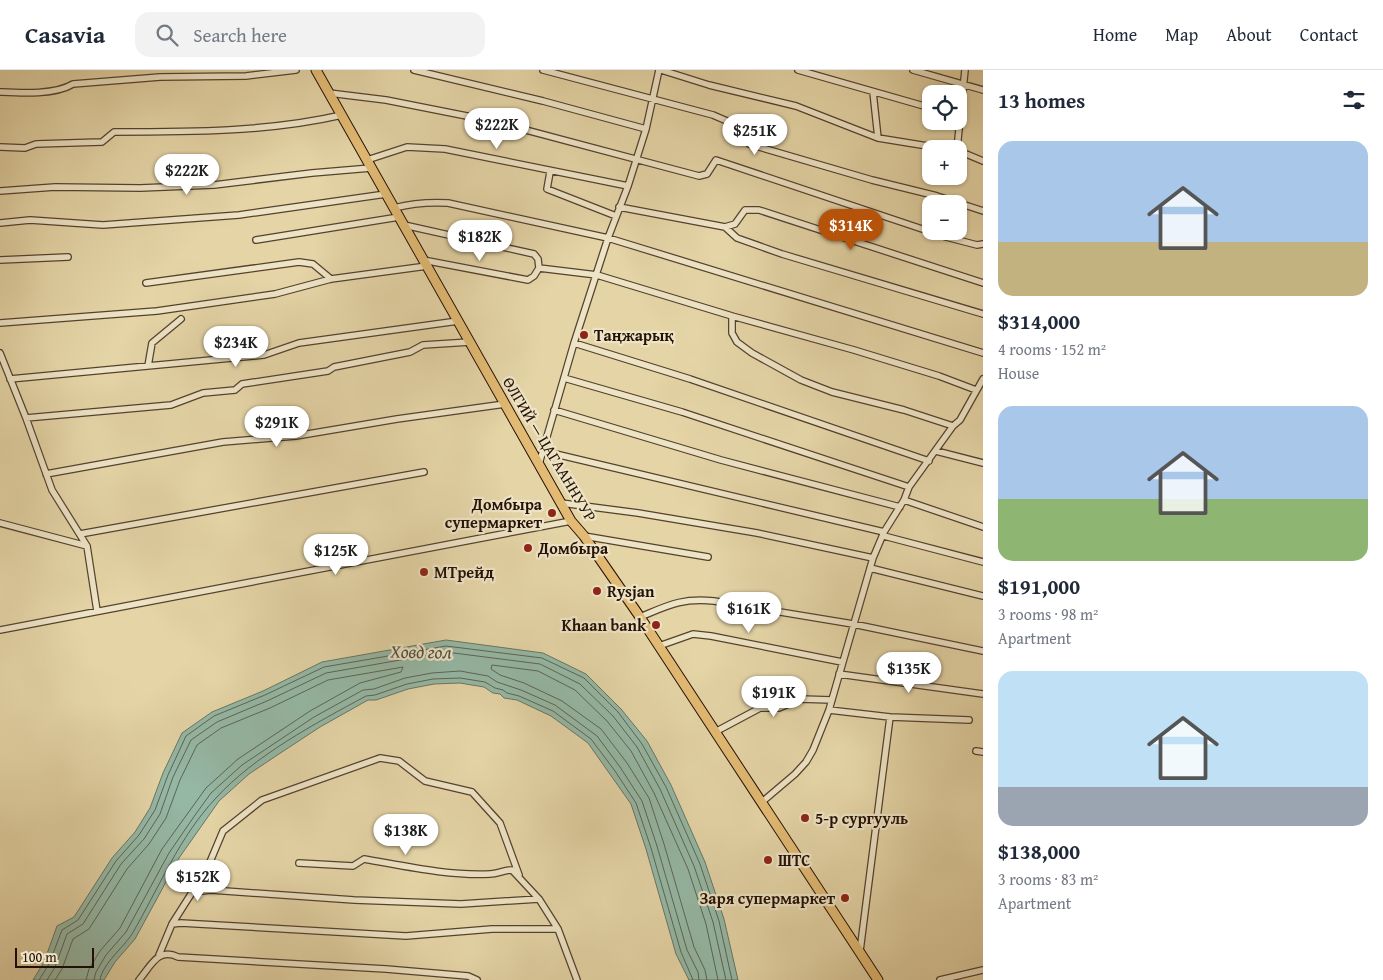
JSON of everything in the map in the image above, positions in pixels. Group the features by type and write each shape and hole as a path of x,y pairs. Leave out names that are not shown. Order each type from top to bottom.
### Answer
{"highway":[{"name":"ӨЛГИЙ — ЦАГААННУУР","path":"316,70 571,521 584,536 640,617 878,980"}],"street":[{"path":"0,92 18,93 63,90 73,84 160,77 246,76 296,70"},
{"path":"414,70 543,101 646,129"},
{"path":"543,70 713,115 743,128 749,144 872,180 937,196 983,211"},
{"path":"539,464 574,343 619,206 637,160 660,70 709,85 796,106 878,138 922,145"},
{"path":"798,70 922,106"},
{"path":"913,70 983,90"},
{"path":"963,84 964,70"},
{"path":"873,92 878,138"},
{"path":"329,93 386,100 492,120 700,176 707,174 716,160 946,237 977,245 983,244"},
{"path":"0,147 25,148 36,144 102,142 114,132 184,132 269,126 342,116"},
{"path":"0,191 54,187 140,188 214,185 369,164 407,147 445,149 550,172 628,186"},
{"path":"967,154 983,160"},
{"path":"550,172 547,189 616,216"},
{"path":"0,223 30,220 103,225 240,216 386,194"},
{"path":"394,208 412,203 448,203 608,238 983,353"},
{"path":"619,206 725,227 735,224 745,210 759,210 983,283"},
{"path":"256,240 399,216"},
{"path":"0,323 157,311 275,294 331,279 425,263 528,280 534,276 539,268 538,259 534,254 404,225"},
{"path":"725,227 737,238 782,254 983,314"},
{"path":"0,260 68,257"},
{"path":"146,283 299,262 313,264 331,279"},
{"path":"539,268 597,275 732,316 854,350 939,376 976,390"},
{"path":"732,316 732,333 737,342 752,353 801,380 832,392 904,410 953,426"},
{"path":"148,366 152,343 181,319"},
{"path":"10,379 264,355 299,343 458,321"},
{"path":"26,418 171,404 203,394 235,390 242,384 328,371 334,367 410,352 423,345 470,342"},
{"path":"574,343 690,379 929,461"},
{"path":"0,353 52,490 87,546 97,610"},
{"path":"564,378 682,412 909,487"},
{"path":"762,802 795,774 806,762 813,750 829,710 872,558 904,500 909,487 953,426 960,420 983,379"},
{"path":"46,474 223,442 296,436 397,419 505,404"},
{"path":"554,410 721,460 900,507"},
{"path":"544,451 884,534 983,562"},
{"path":"936,451 983,463"},
{"path":"80,534 424,472"},
{"path":"904,500 983,527"},
{"path":"561,503 757,533 872,558"},
{"path":"0,630 571,521"},
{"path":"0,523 87,546"},
{"path":"584,536 708,557"},
{"path":"870,568 983,596"},
{"path":"640,617 679,601 714,601 853,624 983,651"},
{"path":"659,646 693,634 842,662"},
{"path":"839,674 983,694"},
{"path":"716,732 760,708 779,708 800,699 832,700"},
{"path":"829,710 890,716 969,720"},
{"path":"860,951 890,716"},
{"path":"139,980 159,955 172,924 208,869 223,831 262,800 380,758 399,761 425,780 472,792 500,823 518,875"},
{"path":"299,863 354,866 364,860 446,872 492,874 503,870 512,870 539,899 558,929 577,980"},
{"path":"193,892 211,890 354,900 462,904 539,899"},
{"path":"172,924 306,929 406,936 492,929 558,929"},
{"path":"159,955 167,953 186,958 386,969 468,976 477,980"},
{"path":"940,980 958,978 983,970"}],"water":[{"name":"Ховд гол","path":"446,640 543,653 586,674 621,709 647,741 671,785 705,862 724,919 738,980 689,980 676,954 631,804 588,743 551,716 517,700 504,698 500,694 493,693 484,687 460,683 434,684 408,689 376,700 368,700 320,727 249,774 219,801 179,858 135,939 115,962 104,980 33,980 44,962 57,926 74,917 112,858 135,832 150,808 163,773 182,733 212,712 263,691 322,662"}],"place":[{"name":"Таңжарық","path":"584,335"},
{"name":"Домбыра супермаркет","path":"552,513"},
{"name":"Домбыра","path":"528,548"},
{"name":"MTрейд","path":"424,572"},
{"name":"Rysjan","path":"597,591"},
{"name":"Khaan bank","path":"656,625"},
{"name":"5-р сургууль","path":"805,818"},
{"name":"ШТС","path":"768,860"},
{"name":"Заря супермаркет","path":"845,898"}]}
